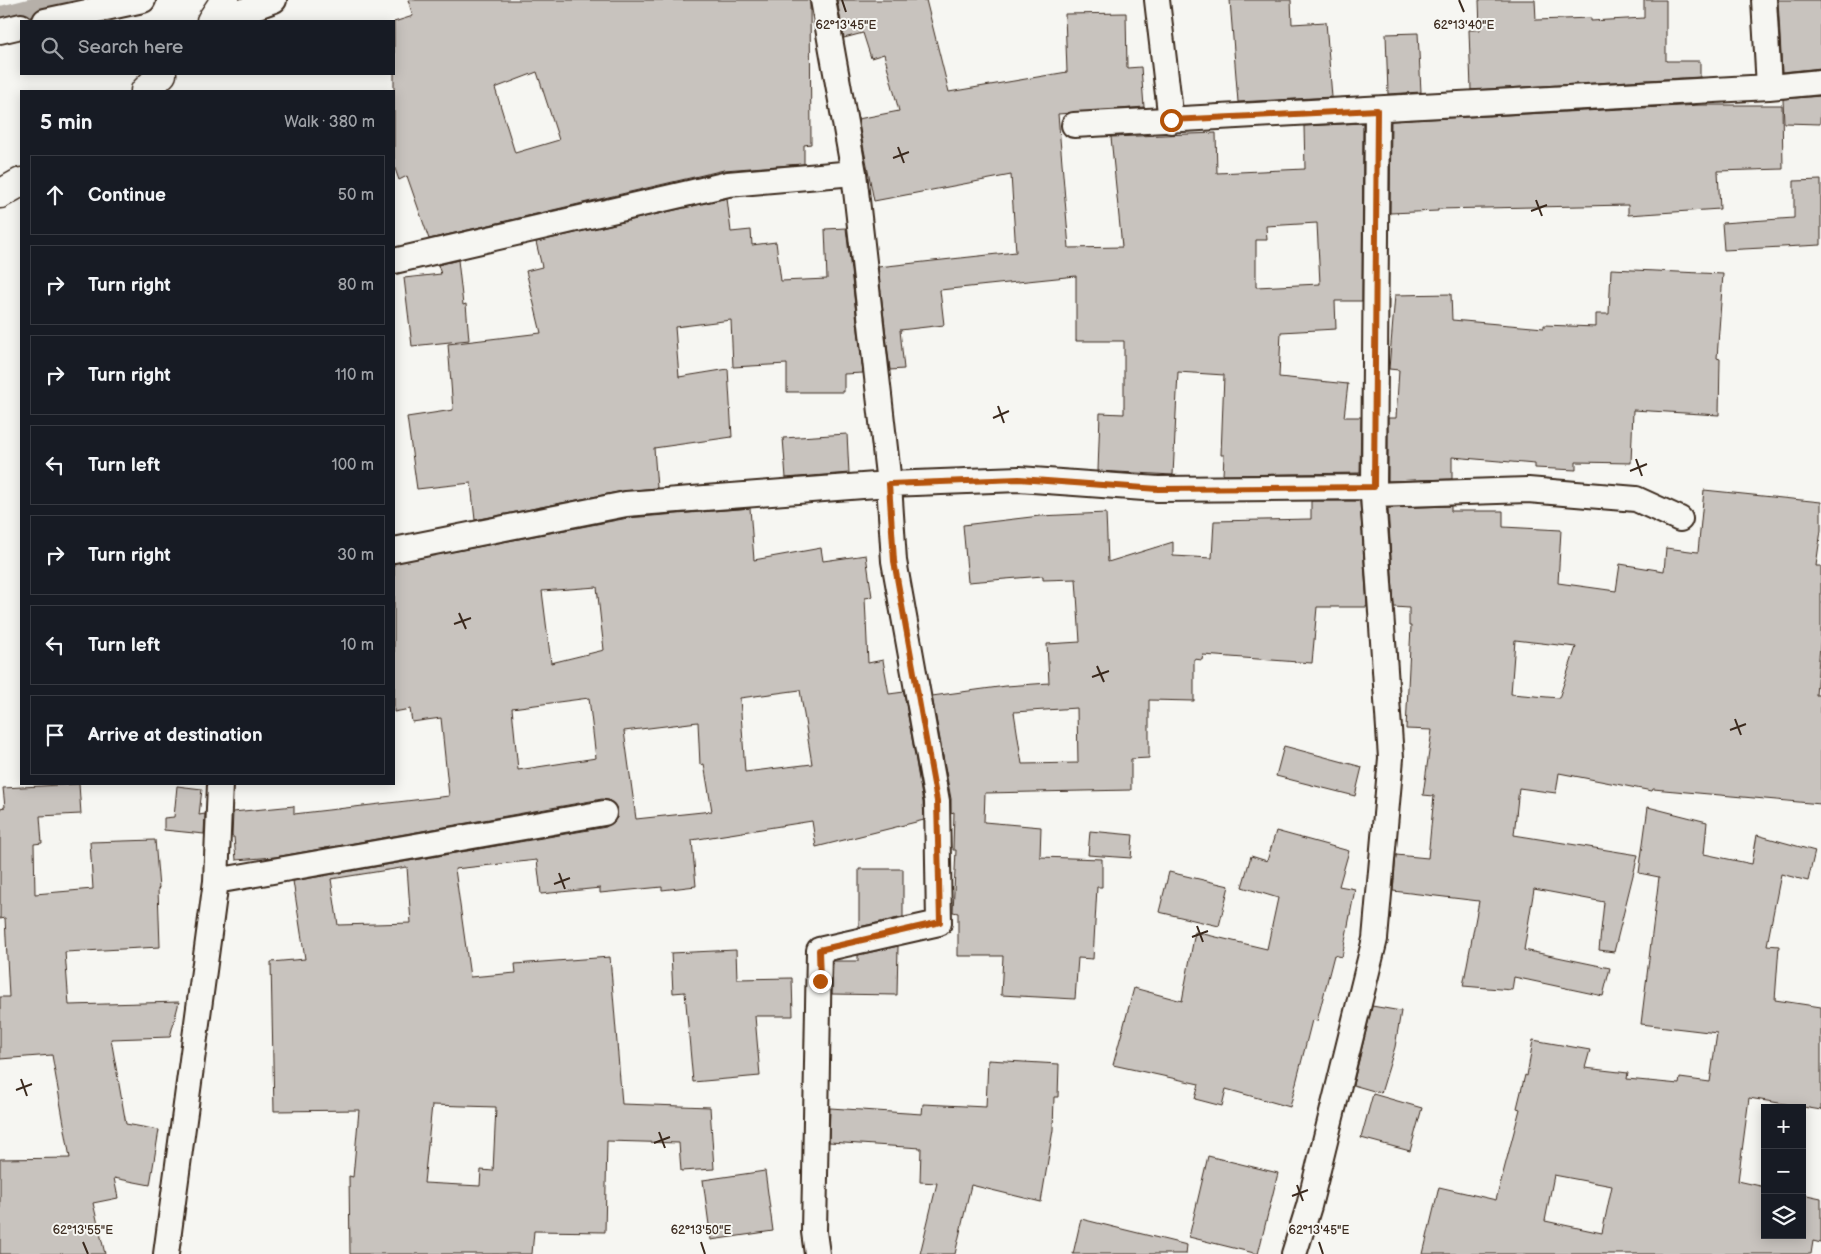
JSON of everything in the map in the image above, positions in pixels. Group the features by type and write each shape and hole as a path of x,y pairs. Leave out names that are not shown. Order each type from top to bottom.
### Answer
{"street":[{"path":"50,20 143,0"},
{"path":"212,20 225,0"},
{"path":"219,20 274,0"},
{"path":"818,1254 814,1232 820,981 819,950 940,922 937,801 894,561 889,484 854,173 823,0"},
{"path":"1157,0 1171,120"},
{"path":"1764,0 1769,87"},
{"path":"0,31 20,26"},
{"path":"147,90 161,75"},
{"path":"1074,125 1377,110 1769,87 1821,82"},
{"path":"1294,1254 1309,1206 1375,939 1391,758 1374,491 1377,110"},
{"path":"395,261 728,184 854,173"},
{"path":"0,194 20,183"},
{"path":"395,550 626,504 889,484 1019,479 1158,489 1528,490 1636,499 1680,518"},
{"path":"166,1254 216,881 220,785"},
{"path":"216,881 604,813"}],"building":[{"path":"408,0 810,0 811,144 804,145 804,164 724,170 429,239 407,176 399,180 395,169 395,22 413,16","holes":["537,72 559,140 515,153 495,88"]},
{"path":"837,0 926,0 949,92 1067,72 1065,14 1126,13 1127,68 1141,67 1144,107 1058,114 1069,248 1122,247 1111,137 1216,133 1217,173 1305,169 1304,126 1363,123 1362,301 1335,301 1336,329 1281,332 1279,377 1348,384 1344,417 1361,417 1360,473 1223,475 1224,455 1221,455 1224,375 1178,372 1173,475 1098,471 1100,413 1124,414 1124,341 1076,341 1076,276 940,290 944,325 900,330 904,369 890,370 878,267 1016,252 1011,175 874,201 858,119 899,111 884,54 871,58 863,33 844,38","holes":["1317,223 1320,284 1256,287 1256,240 1267,240 1266,226"]},
{"path":"1230,0 1291,0 1292,24 1326,22 1332,97 1238,102"},
{"path":"1479,0 1535,0 1536,20 1591,18 1591,21 1644,18 1644,0 1666,0 1666,61 1700,61 1700,77 1471,90 1469,30 1480,30"},
{"path":"1778,0 1821,0 1821,68 1782,72"},
{"path":"1418,33 1421,92 1388,94 1386,34"},
{"path":"1821,96 1820,124 1784,123 1783,99"},
{"path":"1700,105 1782,105 1783,169 1718,171 1720,209 1628,215 1628,205 1438,209 1438,211 1390,213 1391,121"},
{"path":"1821,180 1821,245 1724,250 1722,223 1794,218 1794,181"},
{"path":"727,198 731,232 751,230 752,245 776,242 781,281 827,279 825,229 846,228 863,373 844,374 844,392 787,392 787,364 733,367 731,320 675,327 679,377 728,369 732,437 654,448 657,488 623,491 475,520 471,483 417,489 407,417 453,410 448,344 541,333 526,271 542,267 536,242"},
{"path":"458,260 463,305 466,304 469,340 412,346 404,278 441,274 438,265"},
{"path":"1611,269 1723,274 1717,358 1720,359 1719,415 1633,410 1631,463 1576,462 1576,470 1535,468 1535,464 1452,457 1452,479 1388,481 1388,418 1396,418 1399,370 1389,369 1395,295 1451,294 1452,320 1544,328 1544,325 1596,327 1596,314 1609,314"},
{"path":"847,434 849,473 786,478 783,438"},
{"path":"1704,490 1821,502 1821,530 1816,566 1821,566 1821,634 1816,695 1821,695 1821,804 1653,789 1652,791 1559,773 1556,793 1519,788 1514,835 1638,855 1614,952 1599,950 1604,902 1534,889 1524,950 1610,968 1603,996 1514,977 1512,990 1463,986 1479,901 1393,891 1396,855 1428,858 1434,796 1423,795 1432,730 1406,729 1411,626 1409,626 1409,608 1394,607 1388,508 1451,506 1451,511 1503,511 1503,527 1561,530 1558,583 1616,591 1620,564 1664,571 1666,548 1698,552","holes":["1515,640 1576,647 1559,698 1511,694"]},
{"path":"1311,501 1360,501 1367,607 1317,607 1312,663 1203,655 1202,660 1194,659 1194,701 1149,700 1149,758 1131,759 1131,790 985,793 984,822 1041,827 1040,857 1102,859 1102,887 1097,887 1093,959 1078,958 1075,999 1001,995 1003,956 958,956 958,913 953,912 956,850 953,850 954,812 951,813 951,799 932,696 1006,686 1049,683 1047,644 1080,642 1076,579 1043,580 1043,576 968,582 963,525 1040,516 1106,513 1108,562 1173,542 1173,556 1212,558 1214,521 1311,519","holes":["1077,708 1078,763 1022,764 1014,712"]},
{"path":"750,508 754,560 821,548 823,561 866,555 872,597 865,598 868,663 883,660 889,694 904,692 923,802 924,820 816,847 812,821 692,840 696,886 662,890 662,887 600,893 600,888 541,894 537,860 455,869 470,977 516,973 515,964 610,957 622,1104 710,1107 714,1169 681,1171 679,1143 607,1141 605,1232 534,1231 532,1254 350,1254 349,1176 353,1177 359,1110 274,1111 271,962 305,959 293,881 606,827 617,818 617,810 609,800 602,799 275,857 236,860 234,837 232,837 233,812 294,806 294,814 449,796 441,718 412,722 410,709 395,712 395,563 628,518","holes":["597,587 604,650 551,663 542,591","800,690 812,764 745,772 740,698","589,698 596,758 518,770 512,708","698,722 700,765 704,764 712,811 636,819 624,731","407,867 411,923 338,925 331,879","432,1105 496,1107 493,1171 481,1170 480,1186 424,1183"]},
{"path":"1284,746 1362,767 1355,796 1276,776"},
{"path":"79,785 81,814 40,816 42,843 34,844 35,894 93,889 90,842 155,840 159,888 160,947 65,952 69,1005 179,1002 170,1037 111,1039 126,1124 159,1130 150,1185 114,1178 118,1198 93,1203 105,1254 0,1254 0,1159 70,1158 52,1055 0,1059 0,997 9,997 5,918 0,919 0,808 5,807 3,788"},
{"path":"177,786 202,789 199,815 205,814 204,834 164,830 164,818 174,817"},
{"path":"1648,807 1707,822 1704,854 1752,864 1757,835 1815,851 1808,881 1781,874 1767,945 1779,946 1775,1000 1821,1007 1821,1110 1806,1108 1806,1104 1785,1104 1749,1098 1738,1181 1761,1186 1761,1239 1806,1239 1806,1195 1821,1198 1821,1243 1813,1241 1811,1254 1423,1254 1439,1187 1496,1200 1520,1109 1517,1108 1525,1075 1527,1076 1533,1040 1590,1050 1585,1068 1628,1073 1627,1079 1679,1084 1680,1078 1710,1082 1717,1033 1641,1024 1659,877 1639,873","holes":["1554,1175 1612,1186 1602,1233 1545,1221"]},
{"path":"1090,831 1133,835 1131,858 1088,855"},
{"path":"1276,831 1349,851 1339,886 1355,889 1342,957 1334,955 1317,1021 1312,1020 1290,1107 1226,1089 1222,1106 1195,1099 1199,1084 1113,1065 1134,988 1182,1001 1195,932 1267,949 1278,898 1242,887 1251,856 1267,861"},
{"path":"859,869 903,869 903,917 859,927"},
{"path":"1169,872 1229,886 1219,926 1159,912"},
{"path":"898,946 897,995 832,994 833,961 858,961 858,955"},
{"path":"736,950 737,979 792,978 793,1016 755,1016 760,1076 693,1082 685,992 673,993 671,953"},
{"path":"1372,1006 1401,1011 1395,1047 1381,1093 1353,1085"},
{"path":"988,1060 1059,1064 1058,1097 1054,1097 1053,1130 1041,1202 971,1185 955,1254 920,1254 937,1183 920,1182 921,1148 829,1142 830,1108 922,1114 923,1104 986,1107"},
{"path":"1373,1094 1422,1108 1410,1151 1361,1138"},
{"path":"1208,1156 1278,1173 1258,1254 1189,1237"},
{"path":"765,1171 773,1231 711,1240 703,1180"},
{"path":"1081,1219 1187,1245 1186,1254 1073,1254"}],"waterway":[{"path":"0,22 79,2"}],"route":[{"path":"820,981 819,950 940,922 937,801 894,561 889,484 1019,479 1158,489 1374,487 1377,110 1171,120"}]}
